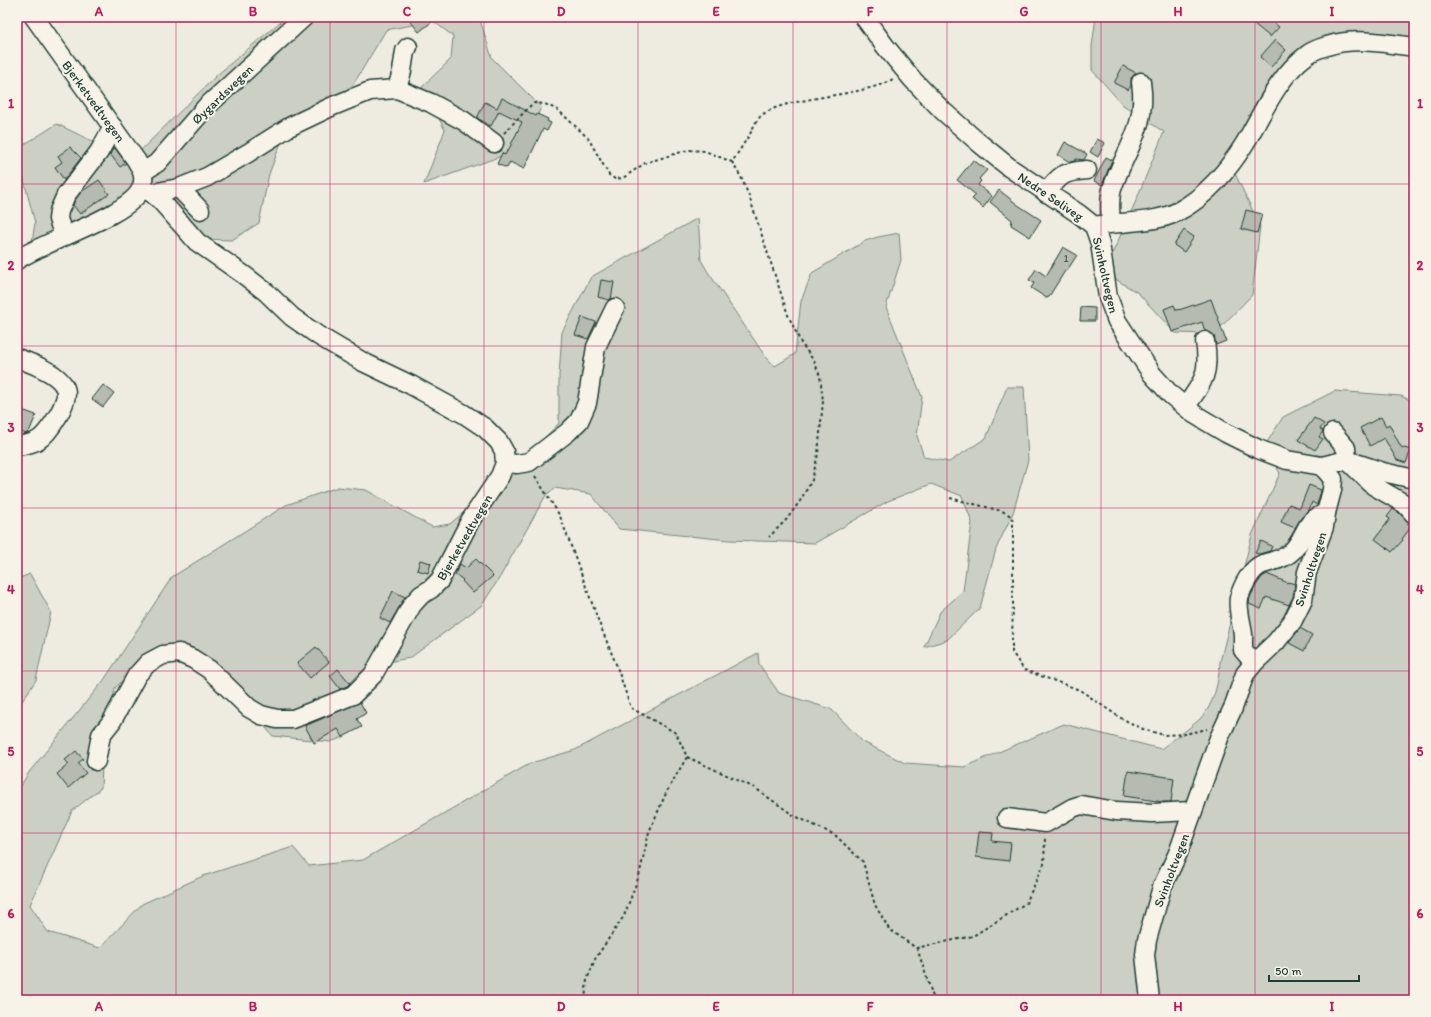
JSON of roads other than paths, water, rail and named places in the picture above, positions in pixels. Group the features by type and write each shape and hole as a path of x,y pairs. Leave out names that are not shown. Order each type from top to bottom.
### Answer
{"street":[{"name":"Bjerketvedtvegen","path":"34,17 136,160 146,184 197,242 244,275 266,292 292,317 319,336 363,362 418,388 464,414 485,428 499,442 504,450 505,463 500,476 470,522 440,580 431,589 421,595 412,606 373,675 353,695 293,719 277,719 260,715 249,708 210,670 193,659 179,653 163,655 148,663 137,675 112,721 101,735 96,760"},
{"name":"Øygardsvegen","path":"17,260 28,253 114,213 132,201 146,184 157,163 206,107 304,17"},
{"name":"Nedre Søliveg","path":"864,17 906,71 943,111 978,142 1010,168 1046,193 1079,214 1102,224"},
{"path":"1141,82 1143,103 1139,126 1112,190 1102,224 1156,219 1177,212 1195,200 1224,173 1244,145 1281,82 1296,63 1309,53 1328,46 1345,43 1376,42 1414,47"},
{"path":"397,89 405,52 408,47"},
{"path":"146,184 179,188 207,177 248,154 289,127 370,90 397,89 431,103 464,121 494,144"},
{"path":"64,236 58,219 59,211 66,195 99,152 113,128"},
{"path":"1046,193 1058,178 1065,173 1087,170"},
{"path":"179,188 200,210"},
{"name":"Svinholtvegen","path":"1102,224 1100,243 1108,296 1117,321 1152,374 1171,395 1194,414 1226,433 1258,449 1287,460 1322,466 1333,479 1324,527 1307,572 1303,600 1292,622 1276,642 1245,674 1219,738 1178,852 1162,887 1147,940 1145,955 1150,1000"},
{"path":"505,463 517,464 528,462 537,457 568,432 579,420 587,404 596,347 614,308"},
{"path":"1186,406 1201,386 1207,370 1208,358 1205,341"},
{"path":"17,358 46,371 61,382 66,390 65,401 61,410 43,436 36,442 17,446"},
{"path":"1333,433 1346,448 1347,460 1374,486 1404,504 1414,514"},
{"path":"1322,466 1347,460 1383,472 1414,479"},
{"path":"1254,663 1243,650 1243,634 1239,611 1239,599 1248,579 1253,570 1261,564 1283,559 1295,549 1309,523 1316,517 1326,513"},
{"path":"1007,818 1046,824 1072,808 1081,805 1116,811 1152,813 1192,811"}]}
